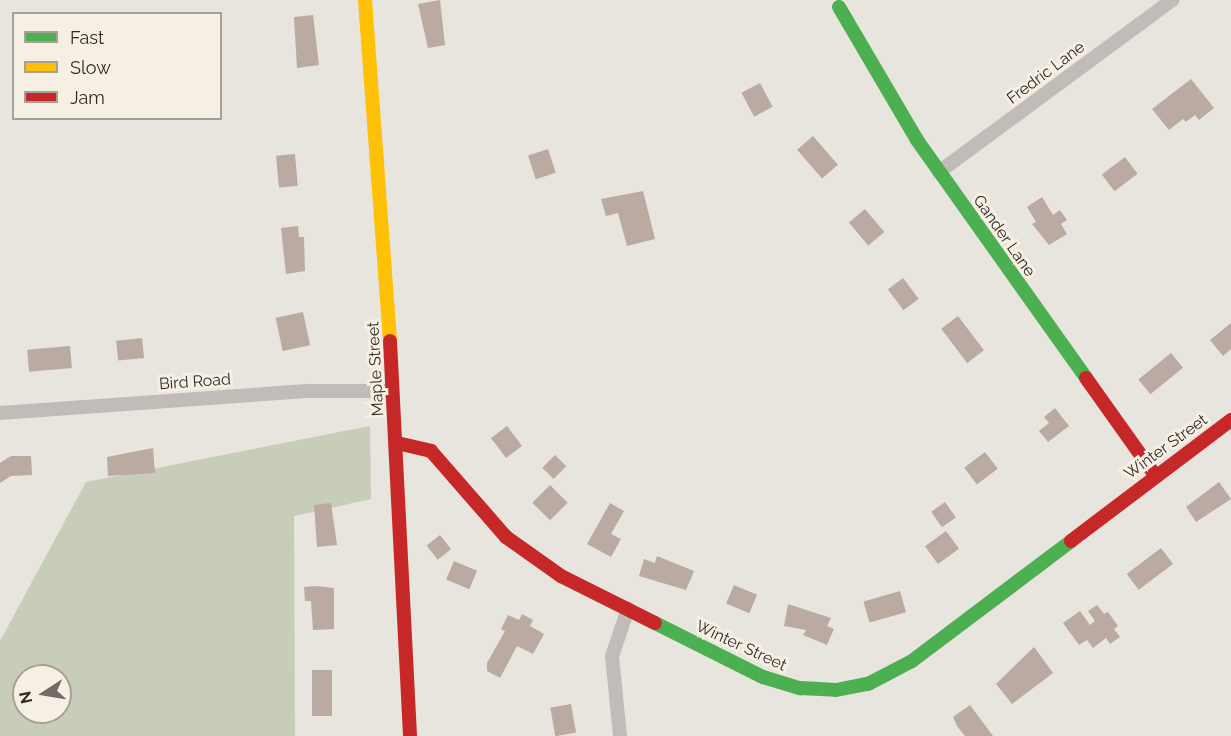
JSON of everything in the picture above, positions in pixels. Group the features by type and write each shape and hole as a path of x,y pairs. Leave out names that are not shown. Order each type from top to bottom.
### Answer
{"street":[{"name":"Maple Street","path":"365,0 374,72 392,392 397,442 410,736"},
{"name":"Fredric Lane","path":"939,172 1172,0"},
{"name":"Gander Lane","path":"839,7 939,172 1155,475"},
{"name":"Bird Road","path":"0,413 310,391 392,392"},
{"name":"Winter Street","path":"397,442 431,451 494,525 529,557 628,609 783,684 818,690 868,684 912,661 1155,475 1231,420"},
{"path":"620,736 612,656 628,609"}],"green space":[{"path":"370,426 371,499 294,516 295,736 0,736 0,641 86,482"}],"building":[{"path":"440,0 445,45 428,48 418,4"},
{"path":"313,15 319,65 297,68 294,17"},
{"path":"1191,79 1214,108 1199,120 1195,115 1186,122 1183,119 1169,130 1152,109"},
{"path":"760,83 773,107 754,117 741,93"},
{"path":"813,136 838,165 822,178 797,150"},
{"path":"548,149 556,173 536,179 528,155"},
{"path":"295,154 298,186 279,188 276,156"},
{"path":"1125,157 1138,174 1114,191 1102,174"},
{"path":"643,191 655,239 627,246 618,213 606,216 601,199"},
{"path":"1042,197 1053,215 1060,210 1067,220 1061,224 1067,234 1049,245 1032,224 1036,222 1027,207"},
{"path":"865,209 884,232 868,245 849,222"},
{"path":"298,226 299,237 304,237 305,271 286,274 281,228"},
{"path":"903,278 919,299 903,310 888,289"},
{"path":"303,312 310,345 283,351 276,318"},
{"path":"958,316 984,350 967,363 941,329"},
{"path":"1231,323 1231,349 1223,356 1210,340"},
{"path":"142,338 144,358 118,361 116,341"},
{"path":"70,346 72,368 29,372 27,350"},
{"path":"1171,353 1183,368 1150,394 1138,379"},
{"path":"1055,408 1069,426 1048,442 1039,431 1049,423 1044,417"},
{"path":"507,426 522,446 506,458 491,438"},
{"path":"153,448 155,473 108,476 107,457"},
{"path":"985,452 998,469 977,484 964,468"},
{"path":"555,455 566,466 554,479 542,468"},
{"path":"11,456 31,456 32,475 11,476 0,483 0,463"},
{"path":"1219,482 1231,499 1196,522 1186,507"},
{"path":"550,485 568,503 550,520 532,503"},
{"path":"945,502 956,518 942,527 931,512"},
{"path":"331,503 337,545 317,547 314,505"},
{"path":"610,503 624,511 611,534 621,539 611,557 587,544"},
{"path":"946,531 959,549 938,564 925,546"},
{"path":"440,535 451,549 438,560 427,545"},
{"path":"1161,548 1173,564 1139,590 1127,574"},
{"path":"657,556 694,571 686,590 639,576 644,559 655,563"},
{"path":"454,561 477,571 469,589 446,579"},
{"path":"734,585 757,595 749,613 726,603"},
{"path":"304,587 334,588 334,629 313,630 311,601 305,601"},
{"path":"900,591 906,612 870,623 863,601"},
{"path":"788,604 831,618 827,626 834,629 827,645 803,635 806,630 784,626"},
{"path":"1097,605 1104,614 1108,612 1118,626 1114,629 1120,637 1110,644 1106,638 1093,648 1087,640 1079,645 1063,623 1080,611 1090,625 1095,621 1088,611"},
{"path":"522,614 533,620 530,626 544,634 533,654 517,646 500,678 487,671 487,663 505,631 501,629 508,615 519,620"},
{"path":"1034,647 1053,673 1012,704 996,684"},
{"path":"312,670 332,670 332,716 312,716"},
{"path":"571,704 576,733 555,736 550,708"},
{"path":"970,705 993,736 965,736 957,726 953,717"}],"traffic: fast":[{"path":"839,7 917,140 1086,378"},
{"path":"655,623 763,677 800,688 836,690 868,684 912,661 1071,541"}],"traffic: slow":[{"path":"365,0 390,341"}],"traffic: jam":[{"path":"390,341 410,736"},
{"path":"1086,378 1155,475"},
{"path":"1071,541 1231,420"},
{"path":"397,443 431,451 506,537 561,576 655,623"}]}
